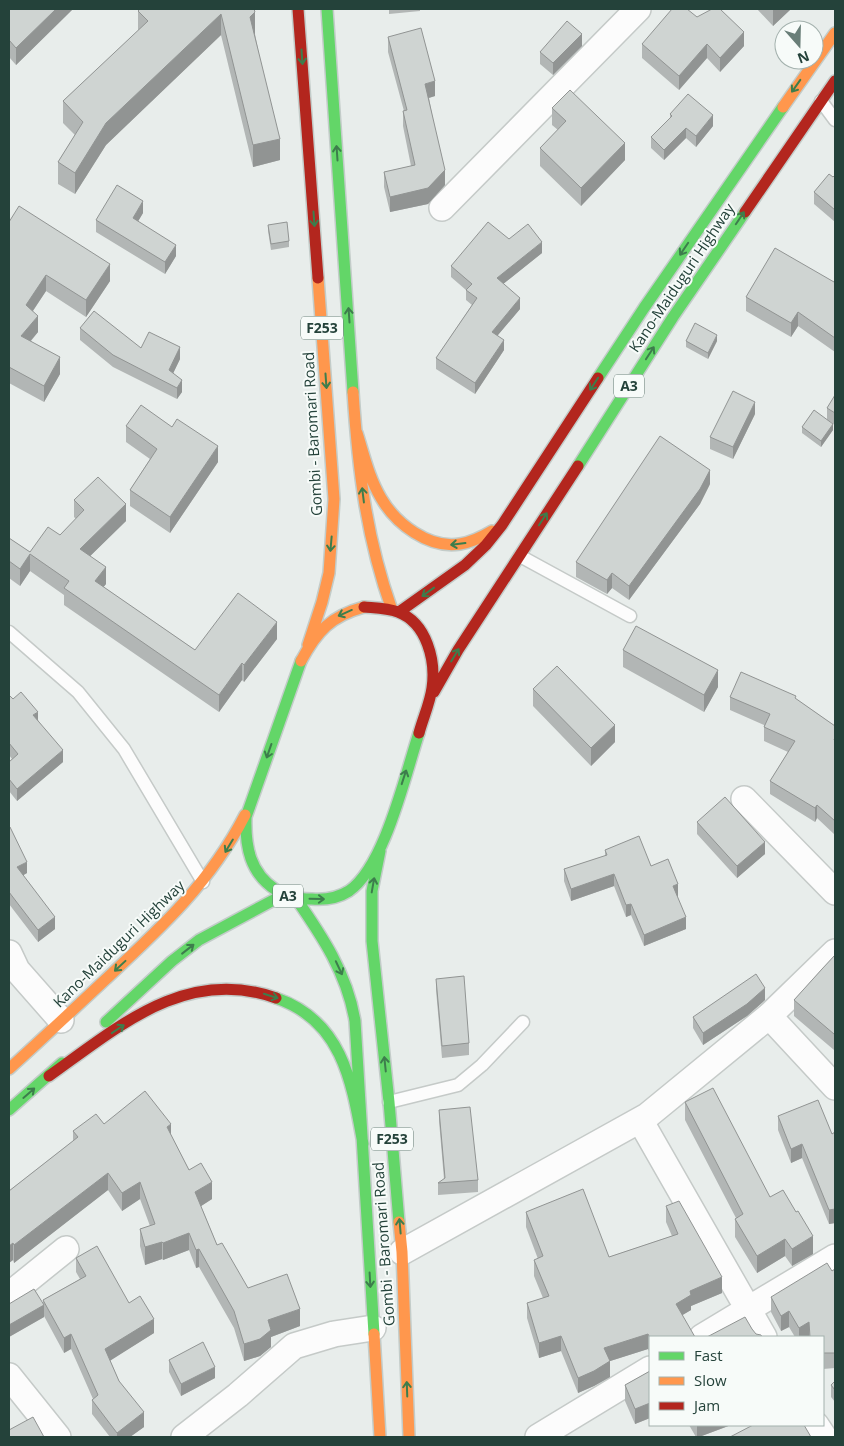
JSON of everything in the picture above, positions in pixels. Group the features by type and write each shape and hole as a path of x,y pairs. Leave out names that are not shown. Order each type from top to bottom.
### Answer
{"main road":[{"name":"Gombi - Baromari Road","path":"298,9 334,500 329,573 308,645"},
{"name":"F253","path":"328,9 362,492 369,534 382,584 396,611"},
{"name":"Kano-Maiduguri Highway","path":"396,611 465,565 486,546 502,525 644,308 835,33"},
{"name":"Kano-Maiduguri Highway","path":"430,698 458,650 673,317 835,81"},
{"name":"A3","path":"357,434 368,471 386,506 414,532 429,540 446,545 464,544 480,538 502,525"},
{"name":"A3","path":"364,607 396,611 410,618 429,647 434,664 434,682 383,842 360,880 337,897 321,900 289,896 266,884 252,867 247,852 245,835 246,817 300,663 308,645 318,632 330,621 347,611 364,607"},
{"name":"Kano-Maiduguri Highway","path":"9,1069 177,913 204,882 223,856 237,834 251,803"},
{"name":"Gombi - Baromari Road","path":"383,842 372,891 372,941 402,1252 409,1437"},
{"name":"Gombi - Baromari Road","path":"289,896 325,943 339,967 350,995 357,1030 380,1437"},
{"name":"A3","path":"9,1110 49,1076 172,961 199,940 289,896"},
{"name":"A3","path":"49,1076 131,1020 161,1004 211,989 259,992 281,999 305,1011 324,1028 346,1068 356,1100 363,1144"}],"street":[{"path":"442,208 638,9"},
{"path":"744,799 835,892"},
{"path":"402,1252 640,1120 769,1016 835,952"},
{"path":"9,953 17,970 61,1020"},
{"path":"769,1016 835,1087"},
{"path":"640,1120 763,1336"},
{"path":"9,1295 66,1249"},
{"path":"704,1336 835,1257"},
{"path":"184,1437 294,1346 334,1334 373,1328"},
{"path":"538,1437 649,1370"},
{"path":"9,1376 58,1437"},
{"path":"817,1426 824,1437"}],"lane":[{"path":"821,101 835,120"},
{"path":"520,556 630,616"},
{"path":"9,632 78,692 124,749 204,882"},
{"path":"389,1102 458,1085 482,1065 523,1022"}],"building":[{"path":"11,9 56,9 16,48 9,40 9,11"},
{"path":"140,9 254,9 255,12 250,17 280,139 253,145 221,14 106,123 75,173 58,162 83,122 63,101 148,21 138,11"},
{"path":"672,9 687,9 697,17 712,9 720,9 744,32 720,58 707,44 679,76 642,44"},
{"path":"567,21 582,34 553,63 540,52"},
{"path":"421,28 435,81 425,84 445,170 428,188 390,197 384,172 415,165 403,111 407,110 388,37"},
{"path":"570,90 625,143 581,188 540,148 566,121 552,108"},
{"path":"688,94 713,115 696,136 686,128 664,150 651,137 672,116 670,114"},
{"path":"829,174 833,177 835,175 835,210 814,192"},
{"path":"117,185 143,201 133,218 176,245 165,262 96,220"},
{"path":"19,206 110,264 86,300 46,275 26,305 38,316 21,336 60,357 44,386 9,367 9,222"},
{"path":"287,222 289,241 271,244 268,225"},
{"path":"488,222 509,239 528,224 542,242 497,278 520,298 492,332 504,340 475,383 436,358 477,298 466,290 472,284 451,266"},
{"path":"775,248 834,282 835,280 835,338 798,312 791,323 746,297"},
{"path":"94,311 141,348 149,332 180,347 169,370 182,380 177,388 113,355 80,328"},
{"path":"695,323 717,335 708,353 686,341"},
{"path":"733,391 755,402 733,447 710,437"},
{"path":"835,395 835,413 827,408"},
{"path":"141,405 172,427 177,419 218,446 170,517 130,490 157,449 126,426"},
{"path":"814,410 833,424 821,441 802,427"},
{"path":"660,436 710,470 700,489 629,586 612,573 607,580 576,562"},
{"path":"98,477 126,504 80,549 106,567 95,581 195,650 238,593 277,622 244,665 242,663 219,695 64,588 69,581 30,554 20,569 9,561 9,538 30,552 48,527 60,535 84,510 74,500"},
{"path":"636,626 718,670 704,695 623,650"},
{"path":"557,666 615,725 591,748 533,689"},
{"path":"741,672 796,696 795,698 835,726 835,821 817,805 815,808 770,781 795,741 764,727 770,714 730,697"},
{"path":"21,692 38,712 33,715 63,750 17,789 9,779 9,762 18,754 9,743 9,695 13,699"},
{"path":"725,797 765,842 737,866 697,822"},
{"path":"10,827 27,862 17,867 55,917 38,930 9,892"},
{"path":"639,836 651,866 668,859 678,884 673,886 686,917 644,935 631,904 626,905 614,874 571,889 564,869 607,855 605,850"},
{"path":"835,955 835,1032 834,1034 794,1000"},
{"path":"756,974 765,988 747,1004 703,1033 693,1017"},
{"path":"464,976 469,1043 442,1046 436,979"},
{"path":"713,1088 770,1197 783,1190 813,1236 792,1249 785,1239 757,1256 735,1219 743,1214 685,1102"},
{"path":"145,1091 171,1124 167,1127 189,1170 201,1163 212,1182 195,1192 217,1245 222,1243 248,1288 287,1274 300,1309 268,1320 271,1330 260,1339 244,1344 234,1311 199,1249 196,1250 189,1233 163,1243 145,1247 140,1229 155,1224 140,1182 122,1193 108,1173 14,1245 13,1243 9,1246 9,1191 78,1137 73,1131 96,1114 104,1124"},
{"path":"818,1100 832,1134 835,1132 835,1209 829,1210 802,1144 791,1149 778,1116"},
{"path":"470,1107 478,1180 438,1183 445,1178 439,1110"},
{"path":"583,1189 609,1257 678,1234 666,1206 679,1201 722,1277 690,1291 691,1295 676,1304 694,1336 649,1336 648,1334 604,1348 610,1361 578,1378 561,1336 539,1343 527,1303 549,1296 534,1260 543,1256 526,1212"},
{"path":"97,1246 129,1303 140,1296 154,1319 105,1349 119,1381 144,1412 117,1433 92,1400 98,1395 71,1334 64,1338 43,1300 86,1276 76,1258"},
{"path":"827,1263 832,1271 835,1269 835,1353 824,1353 824,1336 810,1336 809,1322 799,1328 789,1311 781,1316 771,1297"},
{"path":"34,1289 44,1305 9,1325 9,1304"},
{"path":"745,1317 756,1334 762,1336 709,1336"},
{"path":"203,1342 215,1367 181,1384 169,1360"},
{"path":"649,1372 649,1403 635,1409 625,1385"},
{"path":"835,1381 835,1390 831,1385"},
{"path":"33,1417 44,1437 9,1437 9,1430"},
{"path":"751,1426 805,1426 811,1437 730,1437"}],"traffic: fast":[{"path":"327,9 353,392"},
{"path":"598,378 783,107"},
{"path":"578,466 673,317 745,212"},
{"path":"301,661 246,817 248,849 255,867 260,876 280,893 298,898 331,898 349,891 362,879 373,862 392,818 419,733"},
{"path":"380,851 372,891 372,941 389,1102 399,1222"},
{"path":"106,1022 172,961 199,940 283,895"},
{"path":"295,897 315,926 340,971 355,1021 374,1334"},
{"path":"276,998 299,1008 316,1022 330,1038 341,1057 348,1077 363,1144"},
{"path":"9,1110 62,1063"}],"traffic: slow":[{"path":"783,107 835,33"},
{"path":"308,645 329,573 334,499 318,278"},
{"path":"353,392 365,502 376,556 392,610"},
{"path":"357,433 370,474 381,498 395,517 414,533 437,543 448,545 469,542 492,531"},
{"path":"301,661 313,641 326,626 342,615 364,607"},
{"path":"9,1069 165,923 216,862 245,815"},
{"path":"399,1222 402,1252 409,1437"},
{"path":"374,1334 380,1437"}],"traffic: jam":[{"path":"298,9 318,278"},
{"path":"745,212 835,81"},
{"path":"399,612 465,565 486,545 502,525 598,378"},
{"path":"434,692 458,650 578,466"},
{"path":"364,607 398,612 408,617 423,634 431,655 433,677 430,699 419,733"},
{"path":"49,1076 127,1021 183,996 212,990 243,990 276,998"}]}
